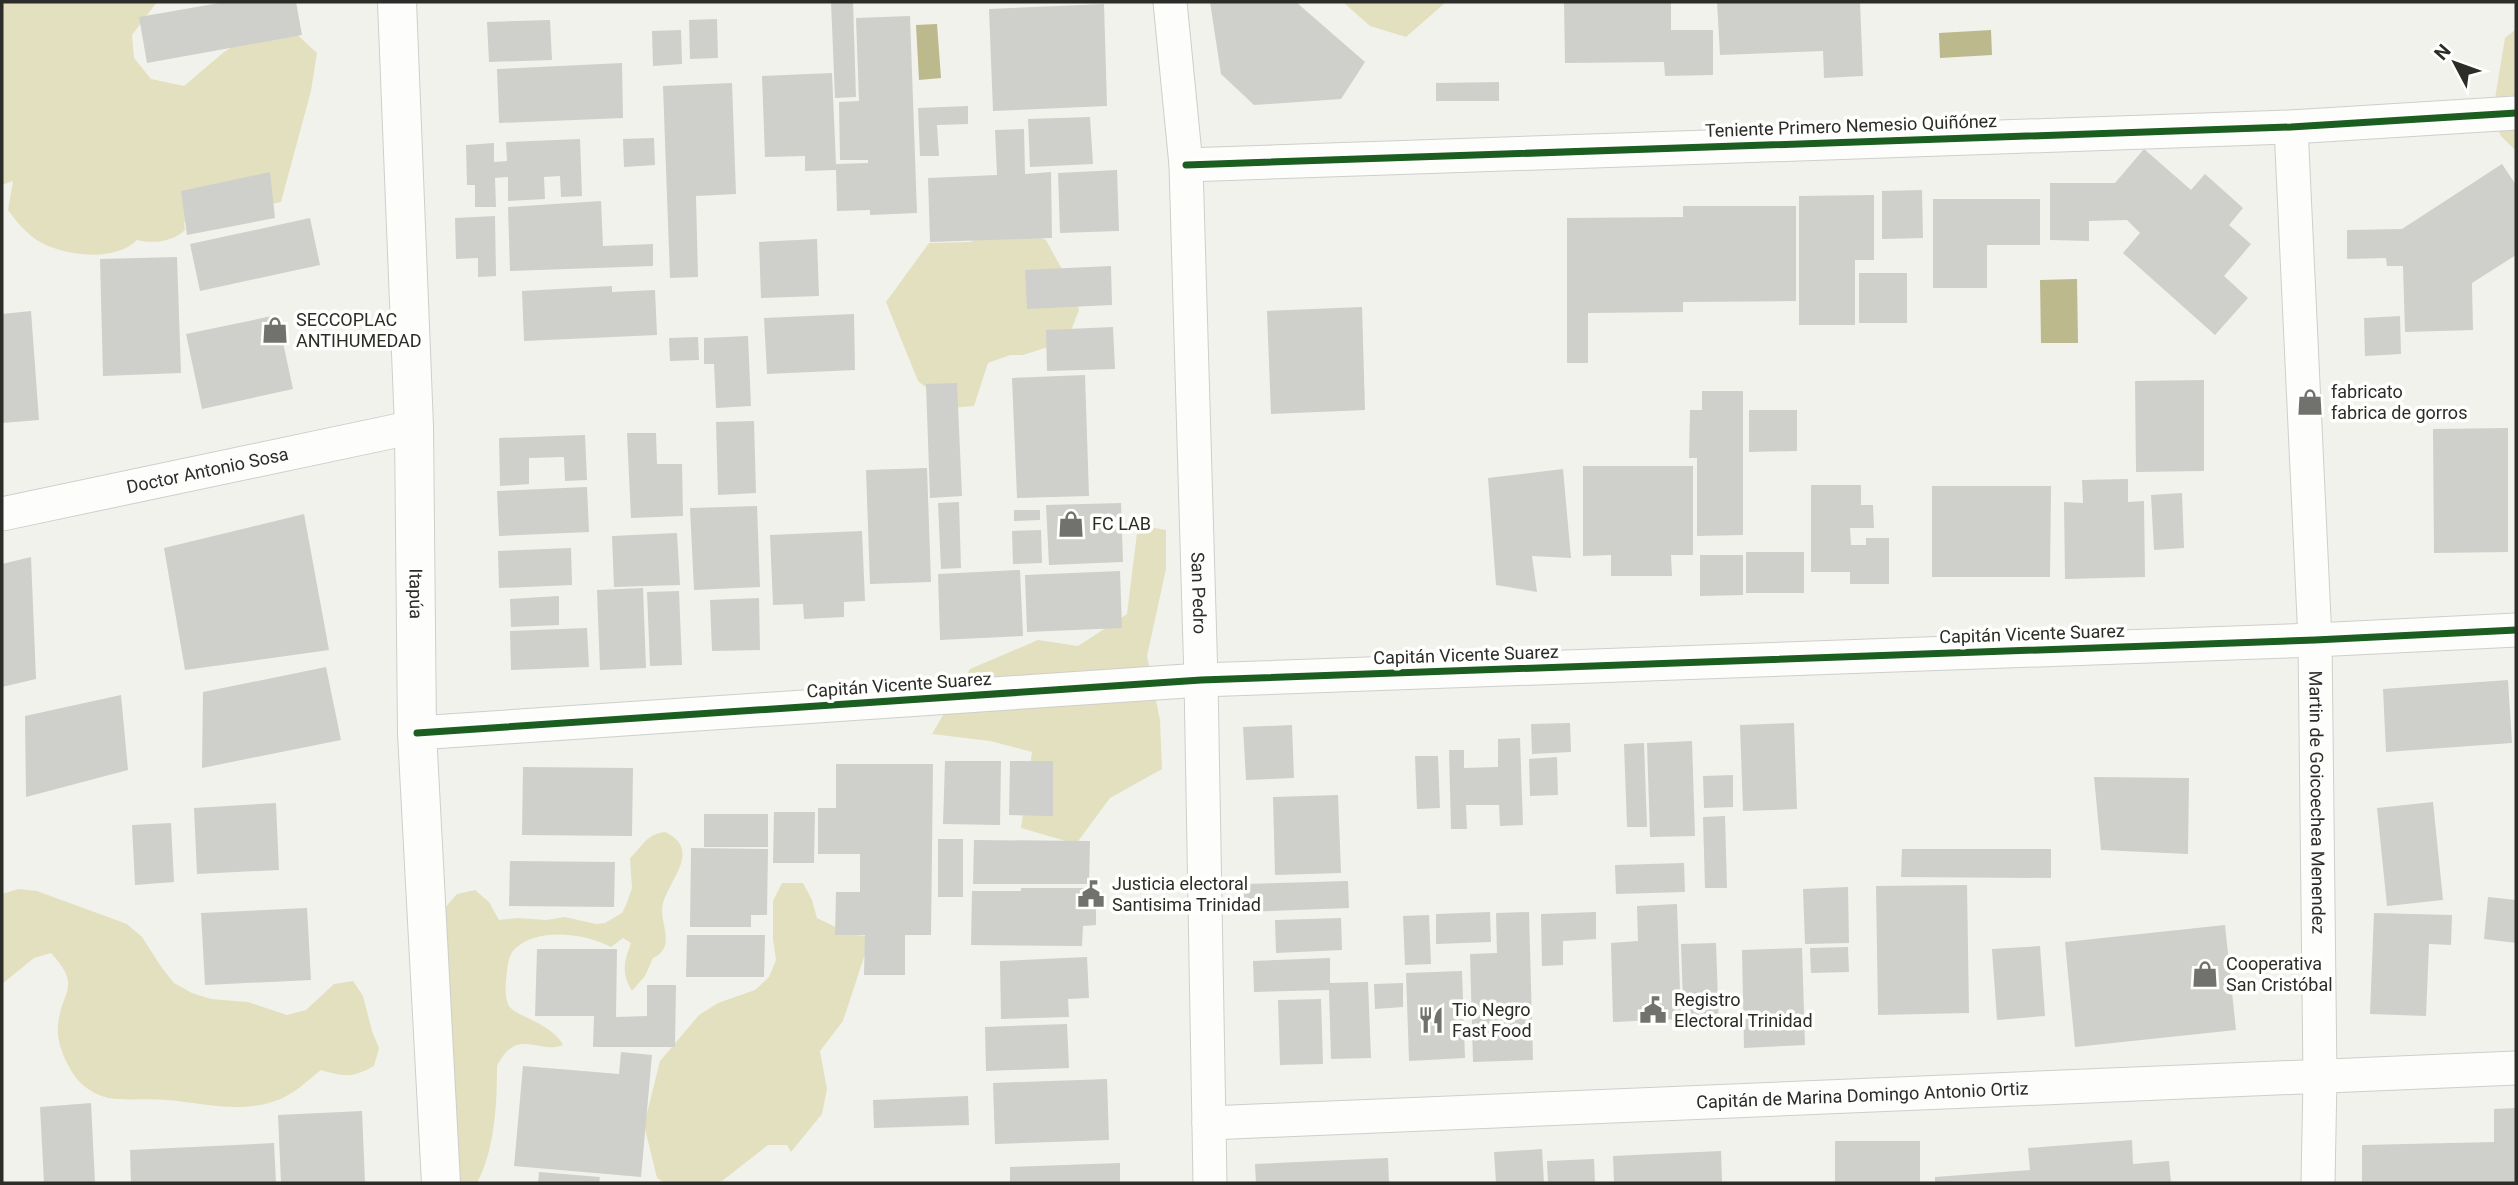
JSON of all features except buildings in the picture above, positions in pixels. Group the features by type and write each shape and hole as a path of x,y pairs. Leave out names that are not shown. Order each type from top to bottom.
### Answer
{"street":[{"name":"Itapúa","path":"397,2 414,427 417,733 441,1183"},
{"name":"San Pedro","path":"1170,2 1186,165 1201,680 1210,1183"},
{"name":"Teniente Primero Nemesio Quiñónez","path":"1186,165 2291,127 2516,113"},
{"name":"Martin de Goicoechea Menendez","path":"2291,127 2315,640 2320,1078 2318,1183"},
{"name":"Doctor Antonio Sosa","path":"2,514 414,427"},
{"name":"Capitán Vicente Suarez","path":"417,733 1201,680 2315,640 2516,630"},
{"name":"Capitán de Marina Domingo Antonio Ortiz","path":"1209,1124 2516,1068"}],"shaded area":[{"path":"2,2 157,2 132,35 134,58 151,79 184,86 224,52 278,17 317,53 311,91 281,202 184,222 185,230 174,237 156,242 137,240 128,247 106,254 70,252 36,240 8,210 13,181 2,185"},
{"path":"1343,2 1446,2 1406,37 1370,26"},
{"path":"937,24 941,78 919,80 916,25"},
{"path":"2516,29 2516,151 2501,136 2492,117 2505,38"},
{"path":"1991,30 1992,55 1940,58 1939,33"},
{"path":"1007,225 1046,240 1070,284 1079,310 1067,341 988,363 974,406 951,408 918,381 886,302 929,243 970,242"},
{"path":"2077,279 2078,343 2041,343 2040,280"},
{"path":"1138,525 1166,530 1166,569 1147,656 1160,720 1162,769 1110,798 1076,844 1021,828 1032,752 990,741 932,734 970,669 1038,640 1078,646 1127,614"},
{"path":"665,832 676,839 682,856 663,903 666,941 660,953 653,958 645,976 632,991 626,979 625,967 631,943 623,938 611,947 577,936 551,935 527,941 514,949 507,971 508,1004 550,1031 563,1045 545,1047 520,1044 505,1054 497,1066 491,1141 477,1183 436,1183 442,911 457,894 475,890 489,902 499,920 546,920 565,917 596,924 605,923 622,913 626,905 632,888 630,858 649,838"},
{"path":"782,883 803,883 817,918 852,935 871,936 843,1021 820,1051 827,1089 822,1114 791,1152 787,1145 768,1145 722,1181 665,1183 657,1178 644,1125 660,1061 699,1015 718,1003 755,990 769,977 776,960 773,901"},
{"path":"18,889 37,891 127,924 142,937 174,983 211,999 248,1002 287,1015 306,1010 334,984 353,981 363,996 379,1048 374,1066 348,1075 321,1070 286,1097 246,1107 103,1097 80,1083 64,1058 58,1025 68,982 61,965 51,953 34,958 2,984 2,894"}],"cycle path":[{"path":"1186,165 2291,127 2516,113"},
{"path":"417,733 1201,680 2315,640 2516,630"}],"place":[{"name":"SECCOPLAC ANTIHUMEDAD","path":"275,330"},
{"name":"fabricato fabrica de gorros","path":"2310,402"},
{"name":"FC LAB","path":"1071,524"},
{"name":"Justicia electoral Santisima Trinidad","path":"1091,894"},
{"name":"Cooperativa San Cristóbal","path":"2205,974"},
{"name":"Registro Electoral Trinidad","path":"1653,1010"},
{"name":"Tio Negro Fast Food","path":"1431,1020"}]}
